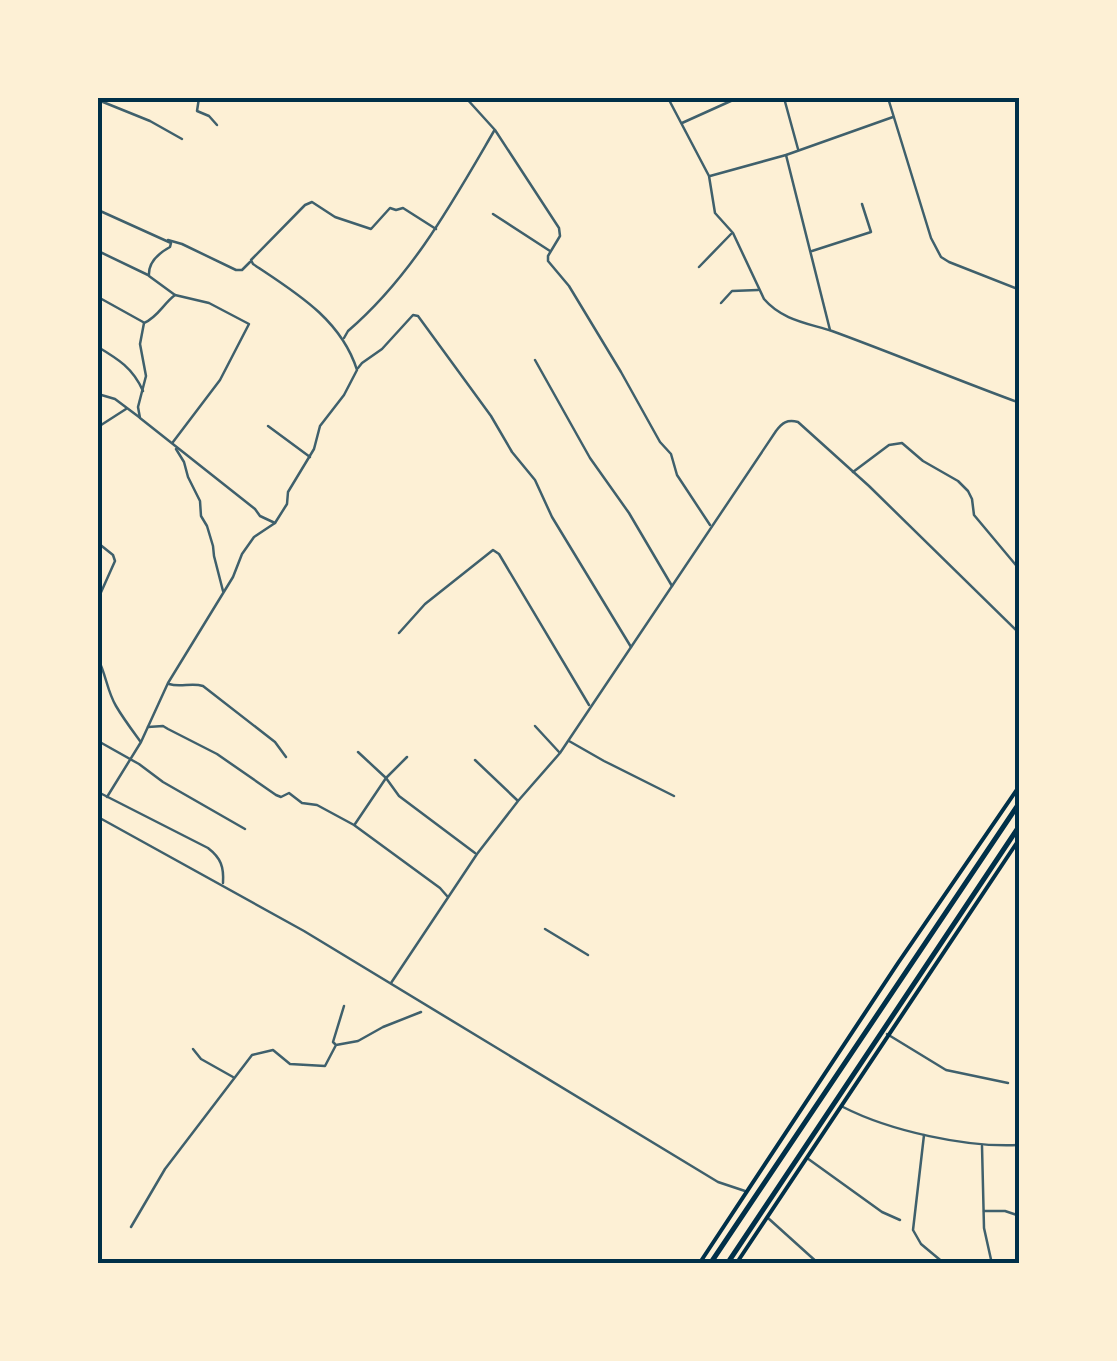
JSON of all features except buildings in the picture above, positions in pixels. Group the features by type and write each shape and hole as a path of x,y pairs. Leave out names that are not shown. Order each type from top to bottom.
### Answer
{"highway":[{"path":"710,1264 1020,802"},
{"path":"727,1264 1020,826"}],"main road":[{"path":"699,1264 1020,786"},
{"path":"736,1264 1020,838"}],"street":[{"path":"199,98 196,111 209,116 216,125"},
{"path":"466,98 495,130 559,228 560,236 548,261 569,286 670,454 683,486 712,526"},
{"path":"668,98 709,176 715,213 732,233 771,308 1020,402"},
{"path":"784,98 798,151"},
{"path":"888,98 940,257 1020,290"},
{"path":"98,100 182,139"},
{"path":"680,123 734,100"},
{"path":"709,176 786,155 894,116"},
{"path":"344,339 423,250 495,130"},
{"path":"786,155 831,331"},
{"path":"98,210 236,270 242,270 312,202 335,217 371,229 390,208 403,208 436,230"},
{"path":"811,252 871,232 862,204"},
{"path":"493,214 551,252"},
{"path":"700,267 732,233"},
{"path":"149,276 152,262 170,246 166,240"},
{"path":"98,251 149,276 175,294 209,303 249,324 220,380 172,444"},
{"path":"251,260 314,306 344,339 357,370"},
{"path":"721,304 732,292 759,290"},
{"path":"144,322 158,315 175,294"},
{"path":"98,298 144,322"},
{"path":"107,797 141,742 168,683 254,537 275,523 287,504 288,492 310,457 320,426 362,362 382,349 413,315 418,316 535,480 570,548 632,648"},
{"path":"140,418 138,408 146,371 140,344 144,322"},
{"path":"98,346 125,363 143,392"},
{"path":"535,360 583,446 673,588"},
{"path":"354,361 362,362"},
{"path":"98,394 115,399 260,516 275,523"},
{"path":"98,427 126,408"},
{"path":"391,984 476,854 560,753 780,426 790,420 798,422 854,472 1020,634"},
{"path":"268,426 310,457"},
{"path":"854,472 889,445 902,443 958,481 972,499 974,515 1020,570"},
{"path":"172,444 200,501 223,591"},
{"path":"98,544 116,561 98,599"},
{"path":"398,633 425,604 486,554 496,551 590,706"},
{"path":"98,659 116,706 141,742"},
{"path":"168,683 202,686 275,742 286,757"},
{"path":"148,727 162,726 204,746 276,796 289,793 302,803 317,806 354,825 448,897"},
{"path":"536,726 560,753"},
{"path":"568,740 674,796"},
{"path":"98,741 245,829"},
{"path":"358,752 399,796 476,854"},
{"path":"354,825 386,778 407,758"},
{"path":"475,760 518,801"},
{"path":"98,792 215,854 224,868 223,885"},
{"path":"98,818 223,885 718,1182 747,1191"},
{"path":"545,928 588,955"},
{"path":"336,1045 333,1042 344,1006"},
{"path":"336,1045 358,1041 421,1012"},
{"path":"886,1034 946,1070 1008,1083"},
{"path":"131,1227 165,1169 252,1054 273,1050 290,1064 325,1066 336,1045"},
{"path":"193,1049 201,1059 234,1078"},
{"path":"842,1106 924,1134 982,1146 1020,1146"},
{"path":"924,1134 913,1230 921,1244 945,1264"},
{"path":"982,1146 982,1211 992,1264"},
{"path":"807,1158 882,1212 900,1220"},
{"path":"982,1211 1020,1216"},
{"path":"767,1217 819,1264"}]}
